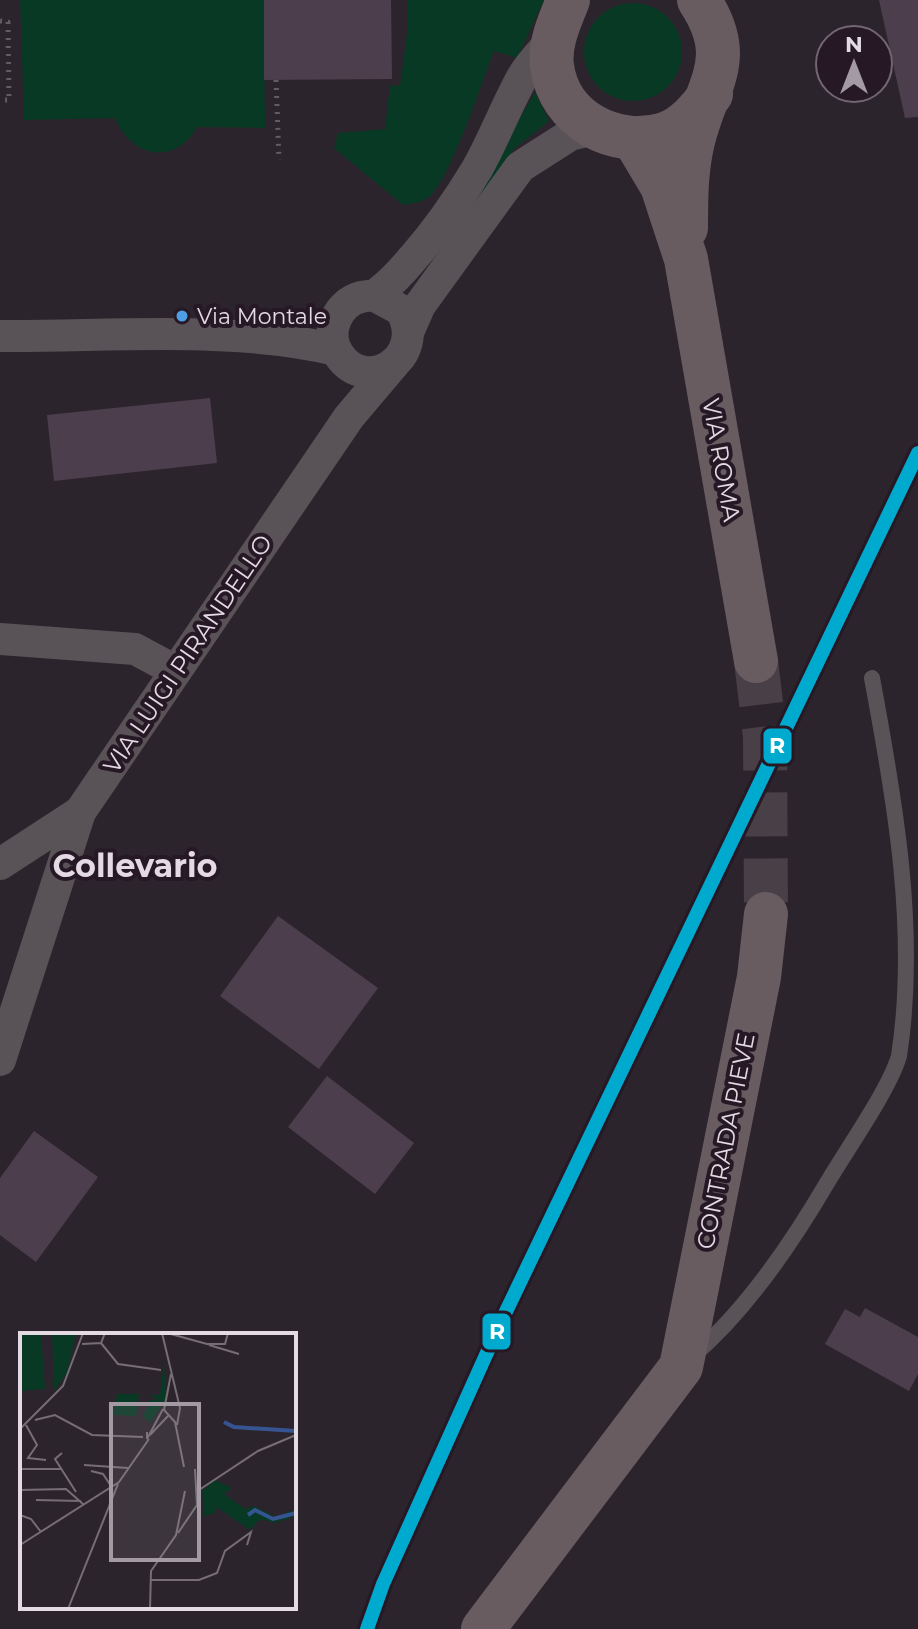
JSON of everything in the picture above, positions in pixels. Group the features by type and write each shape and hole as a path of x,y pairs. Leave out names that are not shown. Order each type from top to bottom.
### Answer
{"main road":[{"name":"VIA ROMA","path":"686,259 686,182 693,142 719,69 720,50 711,18 699,0"},
{"name":"VIA ROMA","path":"565,13 552,65 559,89 575,114 614,134 662,186 686,259 756,661"},
{"path":"614,134 666,133 696,115 711,94"},
{"name":"CONTRADA PIEVE","path":"483,1629 681,1367 759,977 766,914"}],"street":[{"path":"375,296 432,236 476,170 525,73 565,13"},
{"path":"0,336 251,337 302,342 370,372 393,365 407,346 409,330 420,305 520,167 570,135 614,134"},
{"path":"251,337 340,310 362,296 375,296 401,310 409,330"},
{"path":"340,310 333,330 351,384 349,417"},
{"name":"VIA LUIGI PIRANDELLO","path":"0,862 80,812 349,417 393,365"},
{"path":"0,639 135,649 176,671"},
{"path":"0,1060 80,812"}],"lane":[{"name":"CONTRADA PIEVE","path":"681,1367 720,1333 810,1212 898,1059 913,996 916,902 872,678"}],"path":[{"path":"0,21 8,22 9,100 0,100"},
{"path":"276,80 279,160"}],"green space":[{"path":"20,0 264,0 265,128 197,127 178,148 154,152 132,142 115,118 24,120"},
{"path":"407,0 544,0 517,58 494,51 457,148 439,184 425,200 403,205 334,148 338,133 385,129 390,85 400,86 407,34"},
{"path":"633,3 652,7 668,17 678,33 682,52 678,71 668,87 652,97 633,101 614,97 598,87 588,71 584,52 588,33 598,17 614,7"},
{"path":"535,92 549,121 514,149 463,229 459,223"}],"building":[{"path":"264,0 391,0 392,79 264,80"},
{"path":"879,0 918,0 918,117 905,118 894,68 894,24 884,24"},
{"path":"210,398 217,463 54,481 47,415"},
{"path":"278,916 378,988 319,1069 220,996"},
{"path":"327,1076 414,1143 375,1194 288,1127"},
{"path":"34,1131 98,1177 36,1262 0,1235 0,1178"},
{"path":"865,1308 918,1337 918,1374 909,1391 825,1344 845,1309 860,1317"}],"tunnel":[{"path":"756,661 765,736 766,914"}],"transit line":[{"name":"R","path":"367,1629 383,1584 499,1326 918,453"}],"place":[{"name":"Via Montale","path":"182,316"}],"district":[{"name":"Collevario","path":"135,866"}]}
